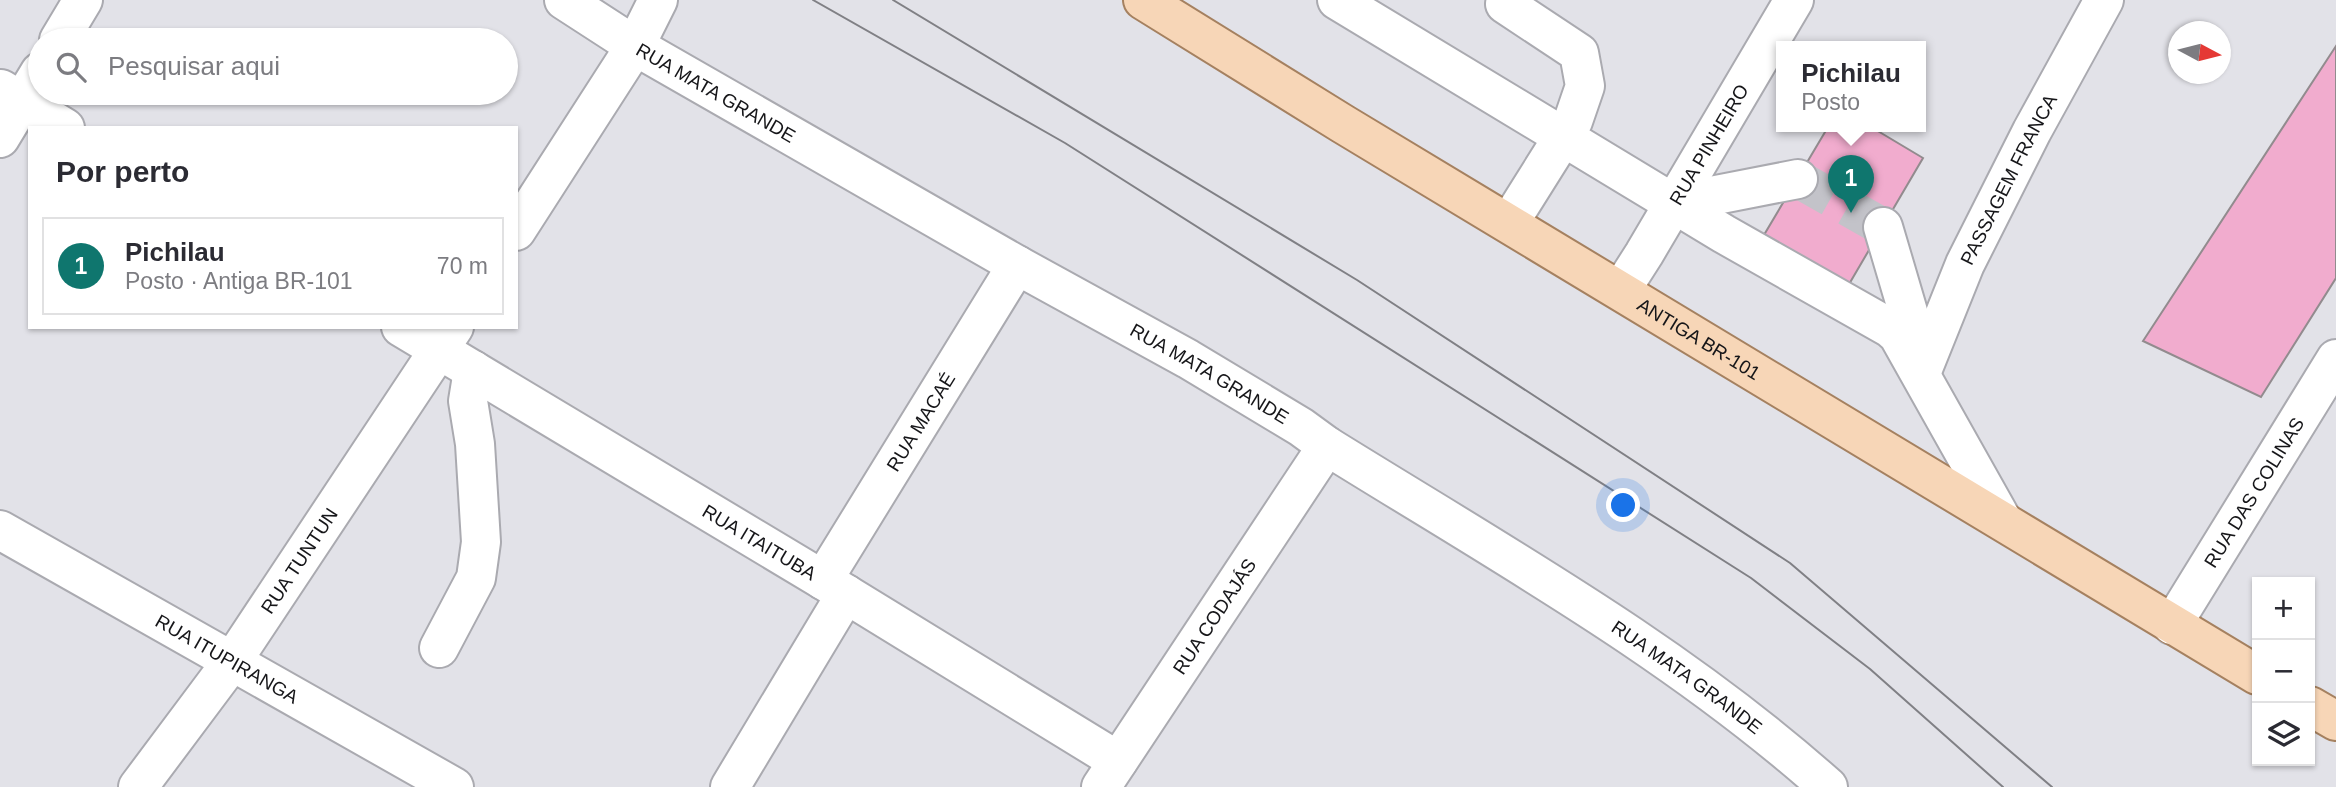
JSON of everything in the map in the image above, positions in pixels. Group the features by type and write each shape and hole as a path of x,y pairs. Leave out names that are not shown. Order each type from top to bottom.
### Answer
{"main road":[{"name":"ANTIGA BR-101","path":"1143,0 2252,673"},
{"path":"2315,709 2336,721"}],"street":[{"path":"66,28 83,0"},
{"name":"RUA MATA GRANDE","path":"564,0 635,46 1017,265 1188,359 1301,427 1327,446 1668,660 1783,746 1828,787"},
{"path":"518,227 635,46 658,0"},
{"path":"1338,0 1724,234 1890,328 1898,335 1928,381 2002,520"},
{"name":"RUA PINHEIRO","path":"1621,290 1794,0"},
{"name":"PASSAGEM FRANCA","path":"1928,381 1971,252 2032,131 2104,0"},
{"path":"1505,4 1579,53 1585,86 1573,121 1508,223"},
{"path":"0,138 21,88"},
{"path":"40,105 63,126"},
{"path":"1675,203 1798,179"},
{"path":"1883,227 1928,381"},
{"name":"RUA MACAÉ","path":"730,787 835,587 1017,265"},
{"name":"RUA ITAITUBA","path":"408,329 446,339 473,370 835,587 1110,774"},
{"name":"RUA TUNTUN","path":"138,787 233,660 446,339"},
{"name":"RUA DAS COLINAS","path":"2172,625 2336,359"},
{"path":"439,648 476,578 481,542 475,444 468,401 473,370"},
{"name":"RUA CODAJÁS","path":"1110,774 1327,446"},
{"name":"RUA ITUPIRANGA","path":"0,530 454,787"}],"building":[{"path":"2336,46 2336,278 2261,397 2143,341"},
{"path":"1825,132 1879,132 1923,158 1845,291 1761,240"}],"tunnel":[{"path":"1798,179 1883,227"}],"tram line":[{"path":"813,0 1065,143 1751,578 1870,669 2003,787"},
{"path":"893,0 1357,280 1790,563 2052,787"}],"place":[{"name":"Pichilau","path":"1851,213"}]}
